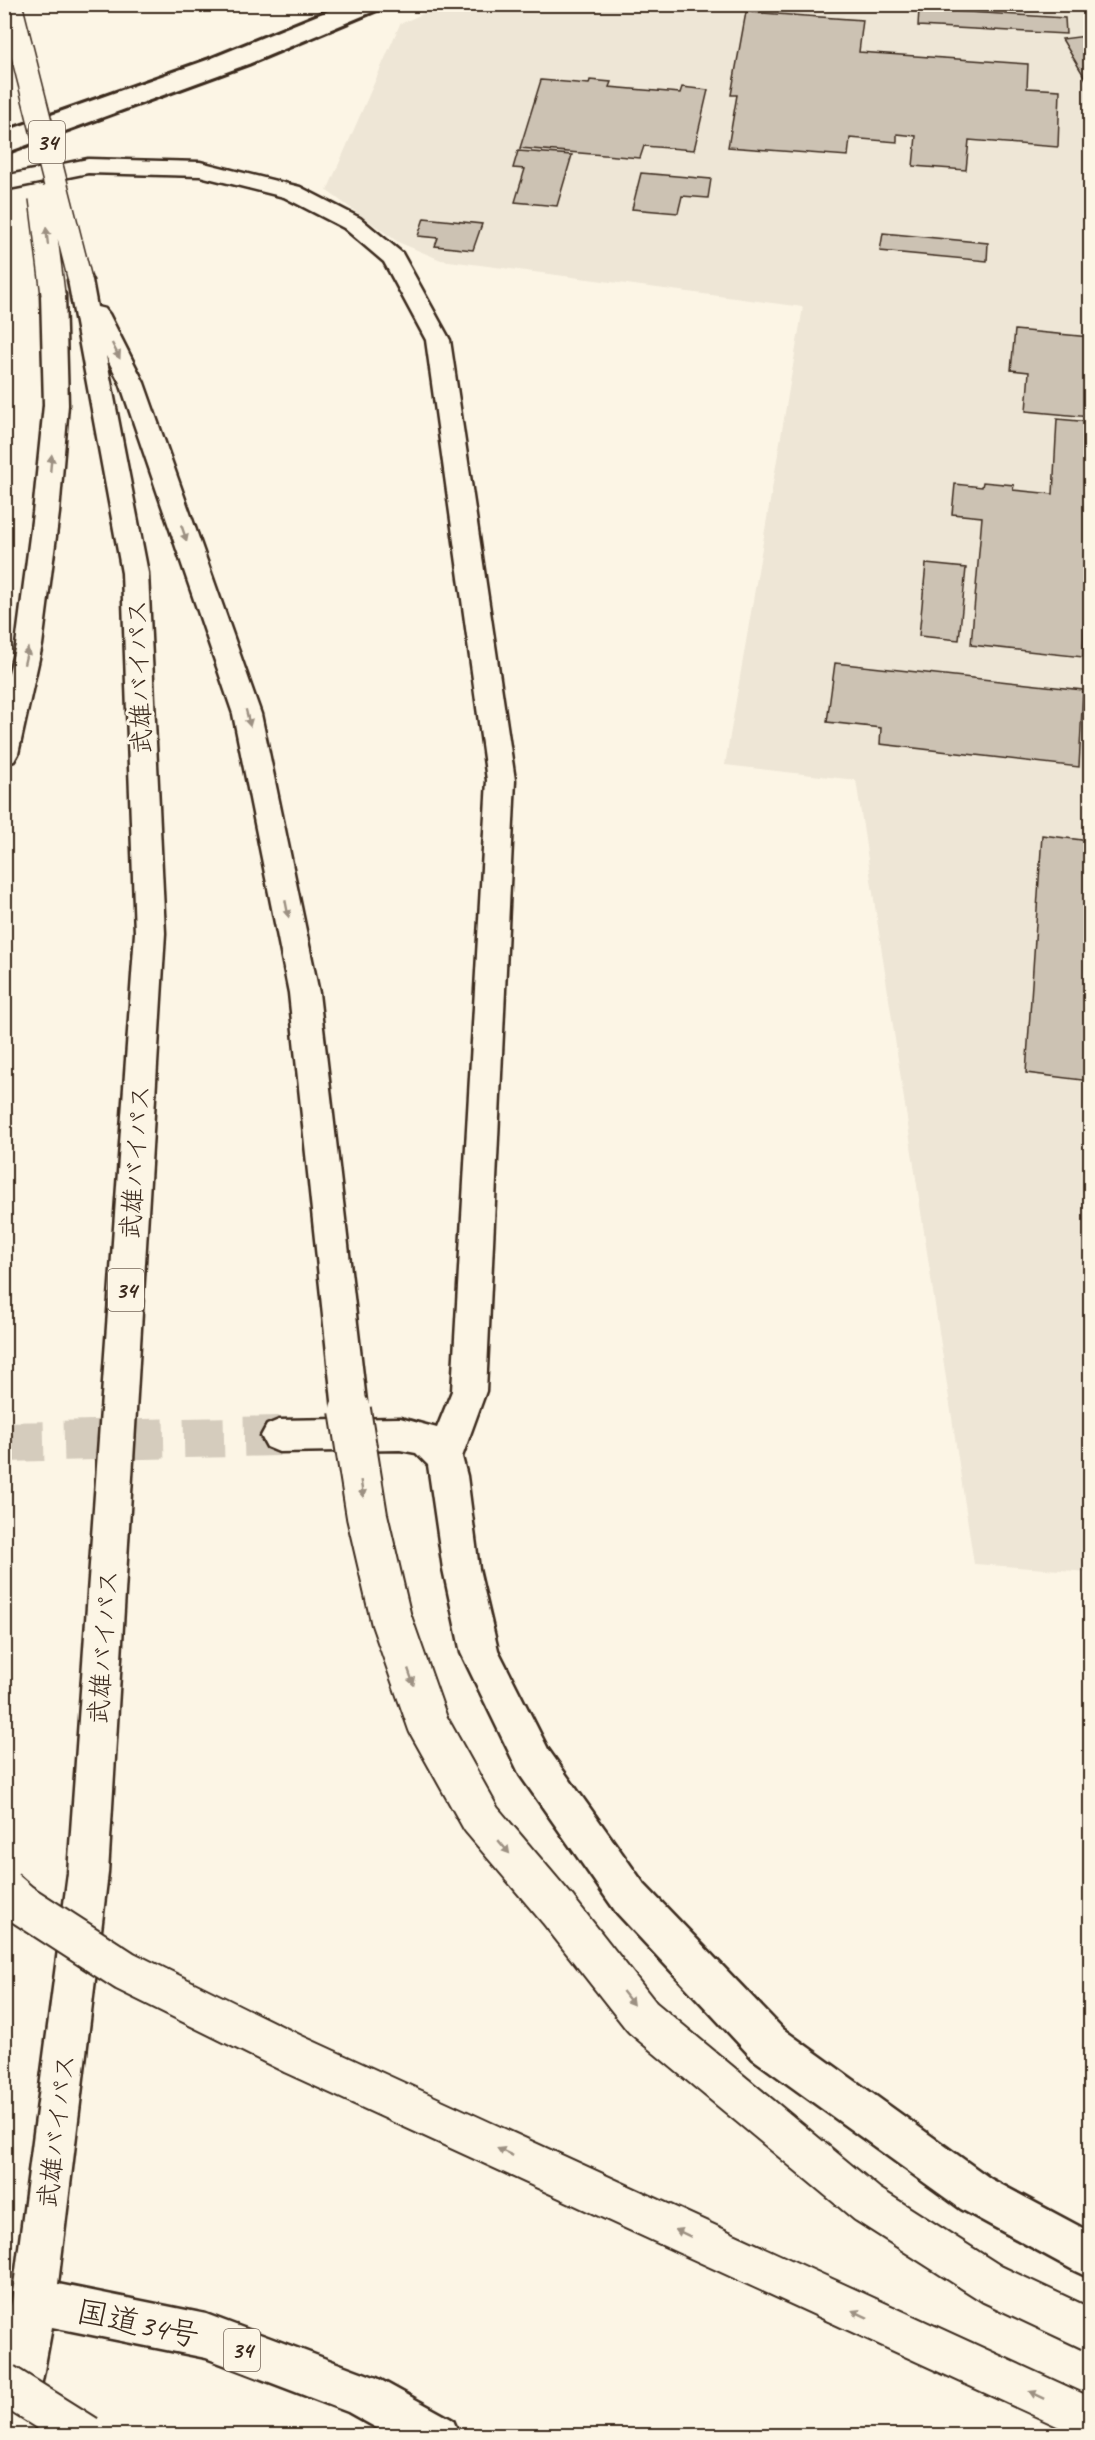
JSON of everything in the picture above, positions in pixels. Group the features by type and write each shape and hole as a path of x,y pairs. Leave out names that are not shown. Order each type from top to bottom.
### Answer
{"main road":[{"name":"武雄バイパス","path":"9,2436 34,2301 88,1874 150,933 135,573 67,287 10,4"},
{"path":"4,32 7,60 44,210 67,287 132,383 247,714 304,993 350,1410 367,1516 391,1619 428,1724 481,1819 558,1910 642,2017 867,2204 992,2284 1090,2330"},
{"path":"4,183 88,166 200,169 292,192 352,223 394,258 438,340 501,780 469,1391 444,1457"},
{"path":"4,754 29,645 46,513 67,287"},
{"path":"279,1436 400,1434 426,1440 444,1457 449,1476 461,1569 480,1653 534,1762 630,1898 768,2044 976,2194 1090,2256"},
{"path":"4,1889 20,1903 125,1971 283,2049 1090,2420"},
{"name":"国道34号","path":"34,2301 207,2336 361,2394 437,2436"},
{"path":"4,2385 87,2436"}],"shaded area":[{"path":"1081,4 1090,21 1090,1572 974,1564 856,780 725,765 803,307 441,260 398,242 327,191 400,24 442,5"}],"building":[{"path":"919,9 1065,18 1066,34 918,26"},
{"path":"746,12 863,20 859,52 1028,64 1027,88 1060,90 1058,147 969,140 966,170 913,166 916,136 897,134 897,142 850,138 848,156 728,147 737,95 731,95"},
{"path":"1086,36 1090,43 1090,86 1062,39"},
{"path":"541,80 589,84 590,80 611,82 609,87 680,93 682,87 708,90 694,150 644,146 640,158 520,148"},
{"path":"518,151 572,155 557,206 515,202 525,169 513,168"},
{"path":"641,173 711,179 708,198 682,196 678,213 632,209"},
{"path":"424,218 482,224 473,250 435,246 438,238 418,236"},
{"path":"883,233 988,243 987,261 880,251"},
{"path":"1015,330 1090,337 1090,417 1026,411 1029,372 1011,370"},
{"path":"1057,419 1090,422 1090,489 1083,657 971,645 982,517 952,514 955,484 982,487 983,482 1014,485 1013,490 1053,494"},
{"path":"926,564 966,568 959,640 919,636"},
{"path":"835,663 1083,690 1079,767 880,744 881,728 827,722"},
{"path":"1042,835 1090,841 1090,1081 1026,1073"}],"waterway":[{"path":"898,4 1073,5"}],"tunnel":[{"path":"4,1442 279,1436"}],"railway":[{"path":"4,130 208,58 341,4"},
{"path":"4,155 250,65 395,4"}]}
